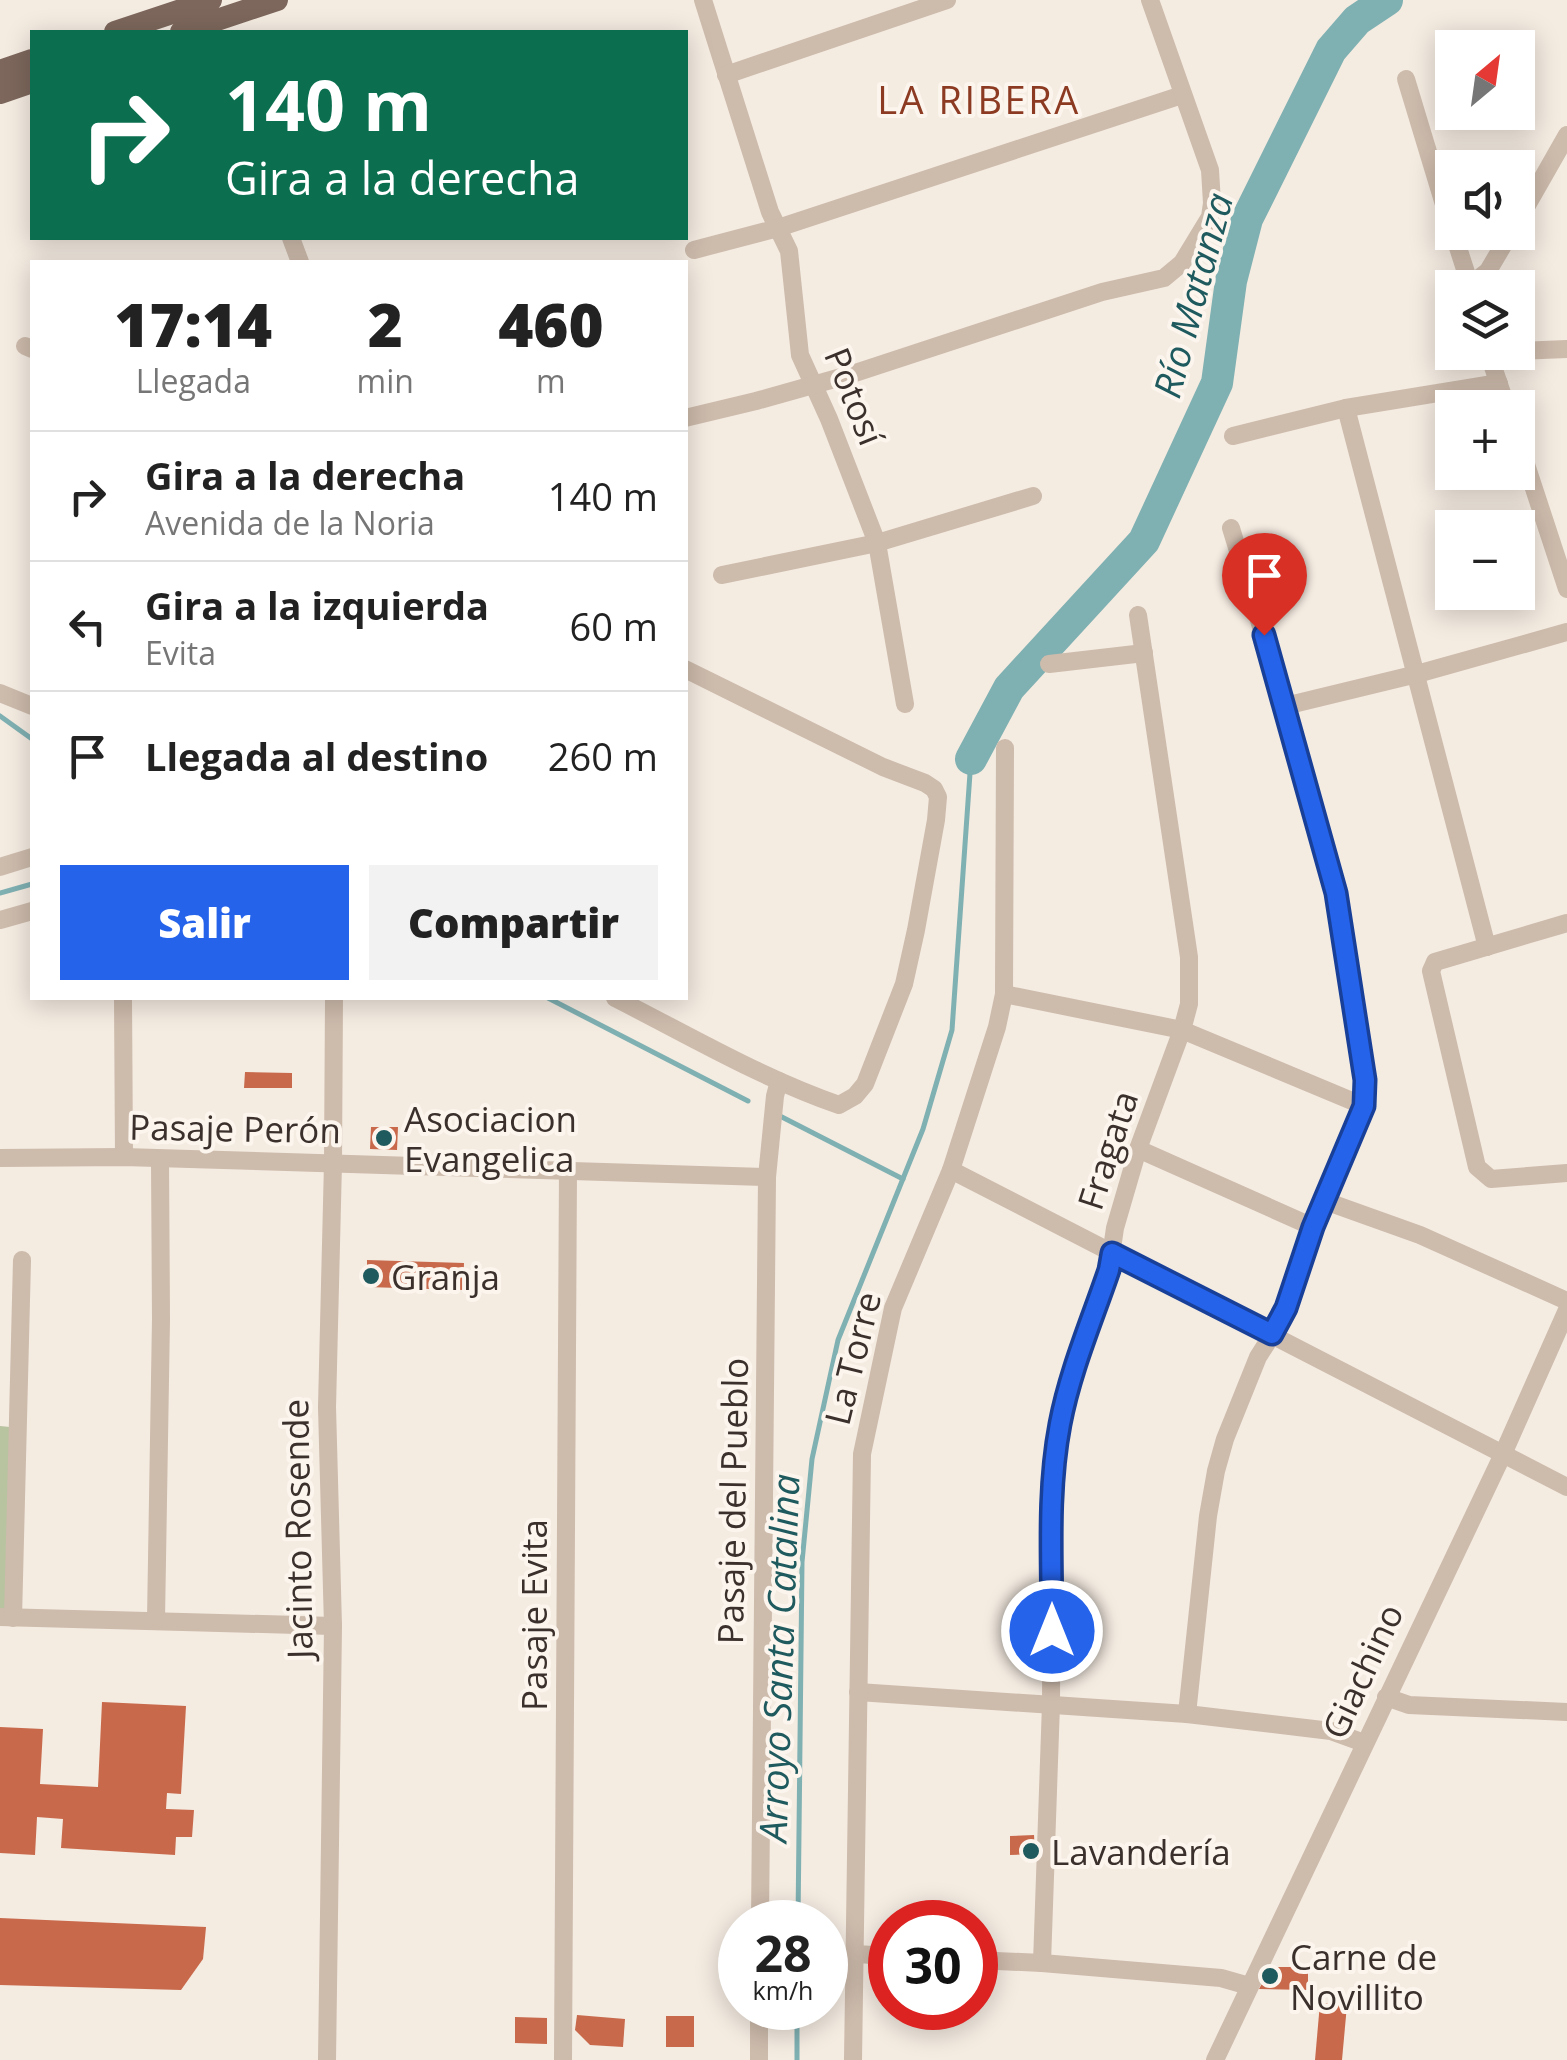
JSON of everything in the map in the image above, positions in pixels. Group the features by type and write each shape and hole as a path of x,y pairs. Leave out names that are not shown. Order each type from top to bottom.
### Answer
{"main road":[{"path":"128,30 212,18 277,0"},
{"path":"185,30 212,18"},
{"path":"0,71 30,61"},
{"path":"0,93 30,83"}],"street":[{"name":"Potosí","path":"703,0 770,212 789,251 800,355 877,543 905,704"},
{"path":"726,74 947,0"},
{"path":"688,417 756,402 1102,292 1164,278 1182,264 1210,218 1210,170 1150,0"},
{"path":"1406,79 1435,173"},
{"path":"694,250 778,228 1182,95"},
{"path":"1535,191 1567,135"},
{"path":"1535,350 1567,348"},
{"path":"1497,370 1501,390"},
{"path":"1233,436 1346,408 1499,383"},
{"path":"1346,408 1487,948"},
{"path":"1535,490 1567,588"},
{"path":"722,575 877,543 1033,496"},
{"path":"1186,1714 1208,1516 1225,1439 1258,1357 1286,1308 1313,1227 1364,1106 1365,1080 1336,893 1232,528"},
{"name":"Fragata","path":"1042,1963 1051,1704 1052,1485 1060,1427 1066,1396 1109,1270 1115,1228 1138,1149 1189,1004 1189,957 1138,615"},
{"path":"1285,706 1567,632"},
{"path":"1050,664 1144,654"},
{"path":"619,1000 779,1080 839,1105 855,1096 865,1084 904,984 916,930 936,820 938,798 934,788 883,767 688,670"},
{"path":"0,693 30,705"},
{"name":"La Torre","path":"853,2060 862,1454 893,1308 951,1170 998,1026 1004,994 1005,748"},
{"path":"0,867 30,858"},
{"path":"0,920 30,912"},
{"path":"1567,923 1435,962 1431,971 1478,1167 1491,1179 1567,1174"},
{"path":"1004,994 1182,1030 1364,1106"},
{"path":"123,1000 124,1157"},
{"name":"Jacinto Rosende","path":"327,2060 333,1626 326,1408 334,1000"},
{"name":"Pasaje del Pueblo","path":"760,1900 768,1177 779,1080"},
{"path":"1138,1149 1313,1227"},
{"name":"Pasaje Perón","path":"0,1158 124,1157 768,1177"},
{"path":"156,1620 160,1160"},
{"name":"Pasaje Evita","path":"563,2060 568,1170"},
{"path":"951,1170 1567,1487"},
{"path":"1325,1202 1420,1235 1566,1312"},
{"path":"22,1260 9,1416 7,1618 333,1626"},
{"name":"Giachino","path":"1215,2060 1503,1454 1566,1312"},
{"path":"858,1692 1186,1714 1331,1731 1364,1743"},
{"path":"1386,1697 1410,1705 1567,1712"},
{"path":"856,1954 868,1955"},
{"path":"998,1961 1221,1978 1250,1986"},
{"path":"759,2030 759,2060"}],"green space":[{"path":"0,1426 10,1427 5,1612 0,1612"}],"building":[{"path":"245,1072 292,1073 292,1088 244,1088"},
{"name":"Asociacion Evangelica","path":"371,1127 398,1127 397,1150 370,1149"},
{"path":"367,1260 464,1263 463,1290 367,1287"},
{"path":"102,1702 186,1706 181,1794 167,1793 166,1809 194,1810 192,1837 176,1837 175,1855 61,1848 63,1819 37,1817 35,1855 0,1853 0,1727 43,1729 40,1784 98,1787"},
{"path":"1034,1835 1035,1854 1010,1855 1010,1836"},
{"path":"0,1918 206,1927 203,1959 181,1990 0,1985"},
{"path":"1271,1967 1308,1967 1308,1990 1259,1989"},
{"path":"1320,2003 1347,2005 1342,2060 1315,2060"},
{"path":"577,2015 625,2019 623,2047 590,2045 575,2030"},
{"path":"666,2016 694,2016 694,2047 666,2047"},
{"path":"515,2017 547,2018 547,2044 515,2043"}],"waterway":[{"name":"Río Matanza","path":"971,759 1009,688 1144,541 1217,383 1231,281 1247,219 1331,50 1357,20 1387,0"},
{"path":"0,716 30,738"},
{"name":"Arroyo Santa Catalina","path":"798,1900 802,1562 812,1459 838,1340 923,1129 952,1030 971,759"},
{"path":"0,893 30,885"},
{"path":"552,1000 748,1101"},
{"path":"778,1115 903,1179"},
{"name":"Arroyo Santa Catalina","path":"797,2030 797,2060"}],"place":[{"name":"Asociacion Evangelica","path":"384,1138"},
{"name":"Granja","path":"371,1276"},
{"name":"Lavandería","path":"1031,1851"},
{"name":"Carne de Novillito","path":"1270,1976"}],"district":[{"name":"LA RIBERA","path":"979,99"}],"route":[{"path":"1052,1631 1052,1485 1060,1427 1066,1396 1112,1253 1272,1334 1280,1324 1313,1227 1364,1106 1365,1080 1336,893 1264,635"}]}
